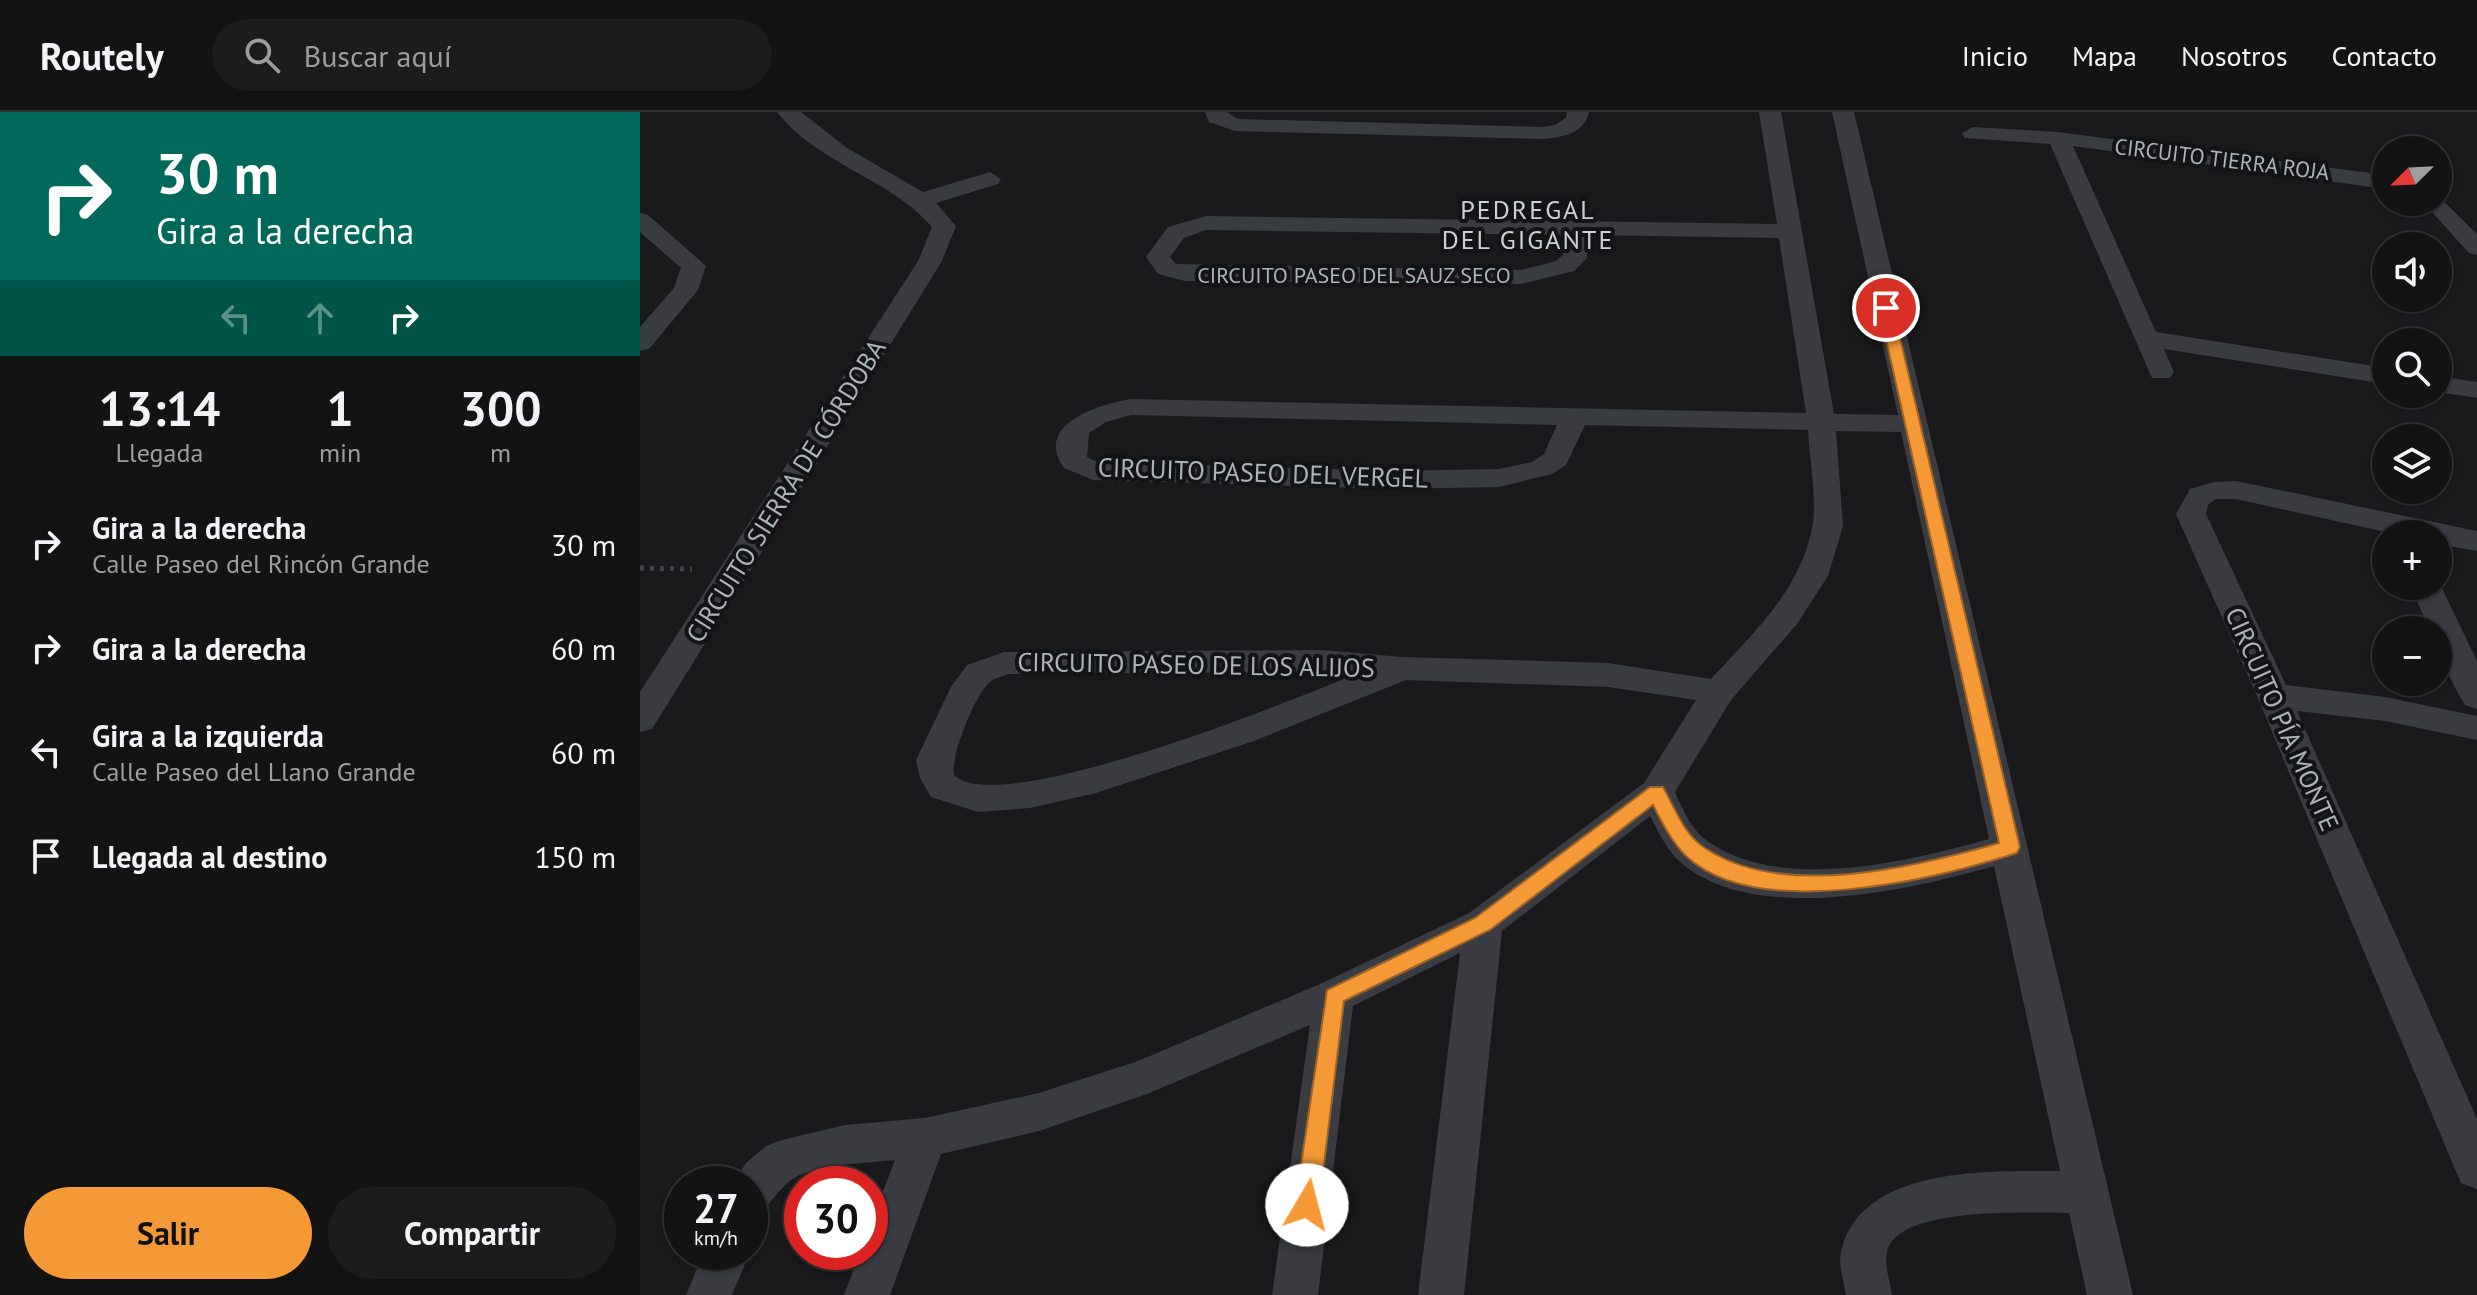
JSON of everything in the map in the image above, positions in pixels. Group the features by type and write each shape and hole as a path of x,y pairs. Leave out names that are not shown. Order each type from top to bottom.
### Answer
{"street":[{"path":"788,112 849,160 921,200 990,179"},
{"path":"1216,112 1216,118 1235,125 1543,133 1569,127 1576,121 1578,112"},
{"path":"768,1172 782,1160 845,1145 925,1138 1039,1112 1147,1076 1334,996 1483,924 1657,792 1681,748 1719,692 1786,616 1812,576 1823,548 1828,505 1821,422 1770,112"},
{"path":"1843,112 2110,1295"},
{"name":"CIRCUITO TIERRA ROJA","path":"1973,133 2058,138 2372,180"},
{"path":"2058,138 2161,372"},
{"name":"CIRCUITO SIERRA DE CÓRDOBA","path":"640,720 930,261 944,226 921,200"},
{"path":"2448,216 2477,248"},
{"path":"640,220 694,266 686,290 640,343"},
{"name":"CIRCUITO PASEO DEL SAUZ SECO","path":"1578,229 1575,258 1565,266 1521,277 1185,274 1167,269 1158,257 1163,241 1172,234 1192,225 1206,223 1790,231"},
{"path":"2146,338 2372,374"},
{"path":"2452,386 2477,390"},
{"name":"CIRCUITO PASEO DEL VERGEL","path":"1576,414 1556,459 1542,468 1499,478 1393,480 1093,471 1074,462 1071,454 1071,440 1088,418 1103,411 1131,407 1576,414 1912,424"},
{"name":"CIRCUITO PÍA MONTE","path":"2372,523 2236,490 2208,491 2197,498 2191,514 2274,696 2477,1167"},
{"name":"CIRCUITO PÍA MONTE","path":"2452,537 2477,541"},
{"path":"2432,600 2477,697"},
{"name":"CIRCUITO PASEO DE LOS ALIJOS","path":"1402,668 1312,707 1194,749 1035,795 980,798 957,795 942,787 935,772 934,760 968,687 979,673 1004,663 1322,661 1402,668 1608,675 1719,692"},
{"path":"2274,696 2385,709 2477,728"},
{"path":"1657,792 1674,827 1695,852 1731,872 1774,882 1829,882 1887,876 1945,866 2010,847"},
{"path":"1441,1295 1483,924"},
{"path":"1295,1295 1334,996"},
{"path":"867,1295 925,1138"},
{"path":"1869,1295 1864,1251 1874,1230 1909,1206 1937,1196 2086,1192"},
{"path":"709,1295 719,1270"}],"path":[{"path":"640,568 737,570"}],"district":[{"name":"PEDREGAL DEL GIGANTE","path":"1528,225"}],"route":[{"path":"1307,1205 1334,996 1483,924 1657,792 1674,827 1695,852 1731,872 1774,882 1829,882 1887,876 1945,866 2010,847 1886,308"}]}
